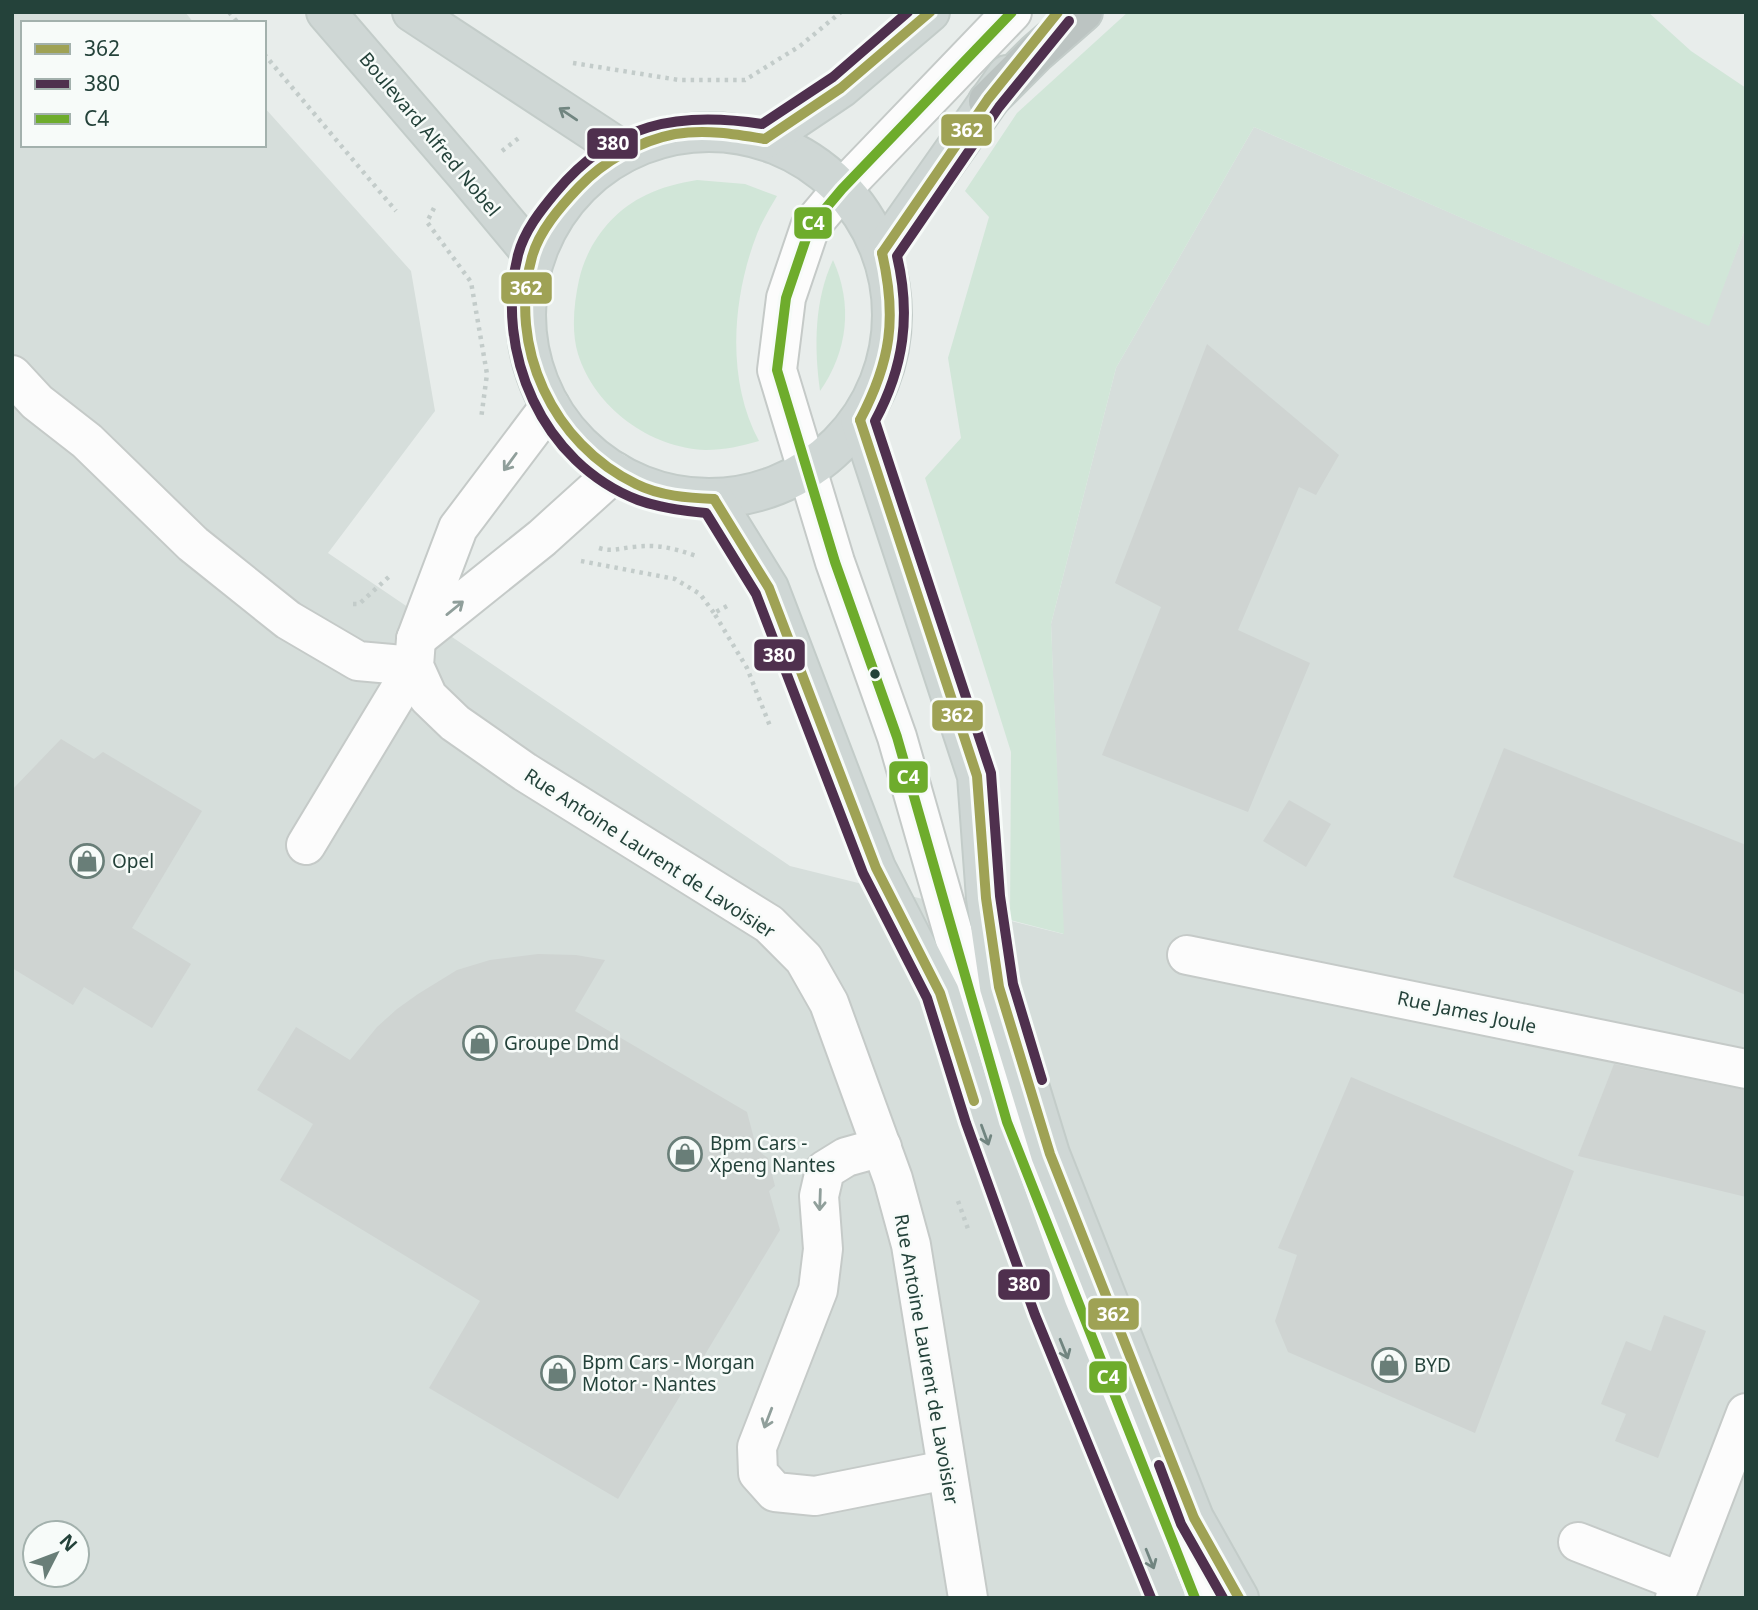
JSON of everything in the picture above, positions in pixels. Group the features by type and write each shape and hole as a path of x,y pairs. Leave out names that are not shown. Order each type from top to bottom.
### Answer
{"highway":[{"path":"988,102 1036,53 1083,12"}],"main road":[{"name":"Boulevard Alfred Nobel","path":"326,12 533,256"},
{"path":"412,12 625,152"},
{"path":"765,139 841,88 930,12"},
{"path":"881,253 1038,33 1058,12"},
{"path":"717,132 765,139 813,164 842,189 866,219 881,253 890,291 891,339 885,368 875,395 860,420 845,439 808,470 778,486 714,499 688,498 662,492 615,472 590,454 568,432 550,406 536,378 528,347 526,315 533,256 557,212 587,178 625,152 654,140 686,133 717,132"},
{"path":"860,420 977,776 986,898 999,987 1050,1154 1194,1518 1239,1598"},
{"path":"714,499 769,588 876,868 940,993 979,1118 1048,1310 1166,1598"}],"street":[{"path":"1012,12 842,189 810,227 786,298 776,370 835,562 897,737 1007,1122 1195,1598"},
{"path":"25,388 87,441 192,544 288,620 358,661 415,652 615,472"},
{"path":"306,845 415,652 458,528 550,406"},
{"name":"Rue Antoine Laurent de Lavoisier","path":"415,652 428,697 454,723 524,772 769,924 804,959 829,1003 893,1179 911,1245 968,1598"},
{"name":"Rue James Joule","path":"1187,955 1746,1069"},
{"path":"882,1147 846,1157 825,1170 819,1196 823,1249 818,1290 757,1447 758,1473 775,1492 815,1496 946,1470"},
{"path":"1578,1542 1678,1590 1746,1413"}],"path":[{"path":"507,466 491,447 481,425 487,374 471,282 427,222 435,206 533,127 572,62 679,80 745,80 800,46 841,12"},
{"path":"266,56 396,211"},
{"path":"558,523 586,545 608,551 635,546 668,546 705,559"},
{"path":"578,561 675,579 700,594 747,668 771,729"},
{"path":"347,603 359,604 394,571"},
{"path":"714,613 737,600"},
{"path":"954,1189 972,1240"}],"shaded area":[{"path":"12,12 185,12 192,21 21,21 21,147 266,147 266,109 411,271 435,411 328,553 790,866 1063,934 1051,624 1116,368 1254,127 1708,325 1746,226 1746,1598 12,1598"}],"green space":[{"path":"1128,12 1648,12 1691,51 1746,88 1746,226 1709,326 1254,127 1116,368 1051,624 1064,934 1010,920 1011,752 925,478 961,438 948,358 989,217 965,191 1017,113"},
{"path":"697,180 745,184 777,196 759,229 749,259 742,285 736,339 741,392 759,441 713,450 685,448 665,442 645,433 611,408 586,374 578,354 574,327 576,298 583,267 595,242 612,219 646,195"},
{"path":"833,260 843,293 844,327 837,360 820,391 817,324 822,292"}],"building":[{"path":"1207,344 1339,455 1316,495 1299,487 1238,630 1310,663 1248,812 1102,755 1161,607 1115,583"},
{"path":"61,739 94,759 103,752 202,811 132,928 191,964 152,1028 84,987 73,1005 12,968 12,790"},
{"path":"1504,748 1746,845 1746,995 1453,877"},
{"path":"1289,800 1331,824 1306,867 1263,841"},
{"path":"538,954 576,955 605,960 575,1011 747,1112 757,1150 768,1158 775,1186 769,1191 780,1230 618,1499 429,1388 480,1301 280,1180 313,1124 257,1090 296,1027 350,1060 377,1027 397,1009 457,970 490,960"},
{"path":"1614,1064 1746,1090 1746,1197 1578,1156"},
{"path":"1351,1077 1574,1171 1475,1433 1288,1352 1275,1321 1297,1255 1278,1248"},
{"path":"1664,1315 1706,1331 1658,1458 1615,1441 1626,1414 1601,1404 1626,1341 1651,1351"}],"transit line":[{"name":"380","path":"908,12 833,77 762,124 702,119 675,122 649,127 601,150 556,192 524,238 518,255 512,292 513,329 520,365 533,400 552,432 575,460 604,483 638,500 672,509 706,513 756,594 863,873 927,998 966,1123 1035,1315 1151,1598"},
{"name":"362","path":"765,139 841,88 930,12"},
{"name":"C4","path":"1012,12 842,189 810,227 786,298 777,370 835,562 897,737 1007,1122 1195,1598"},
{"name":"362","path":"882,253 988,99 1058,12"},
{"name":"380","path":"1042,1080 1013,984 1000,896 991,773 875,421 893,381 902,340 904,299 897,256 999,107 1069,21"},
{"name":"362","path":"714,499 674,496 645,488 607,466 581,444 560,418 544,389 532,358 526,325 526,291 535,247 545,229 579,187 611,161 635,147 675,134 709,132 765,139"},
{"name":"362","path":"860,420 879,378 888,339 889,298 882,253"},
{"name":"362","path":"860,420 977,776 986,898 999,987 1050,1154 1194,1518 1239,1598"},
{"name":"362","path":"714,499 769,588 876,868 940,993 974,1101"},
{"name":"380","path":"1159,1465 1181,1524 1223,1598"}],"place":[{"name":"Opel","path":"87,861"},
{"name":"Groupe Dmd","path":"480,1043"},
{"name":"Bpm Cars - Xpeng Nantes","path":"685,1154"},
{"name":"BYD","path":"1389,1365"},
{"name":"Bpm Cars - Morgan Motor - Nantes","path":"558,1373"}]}
